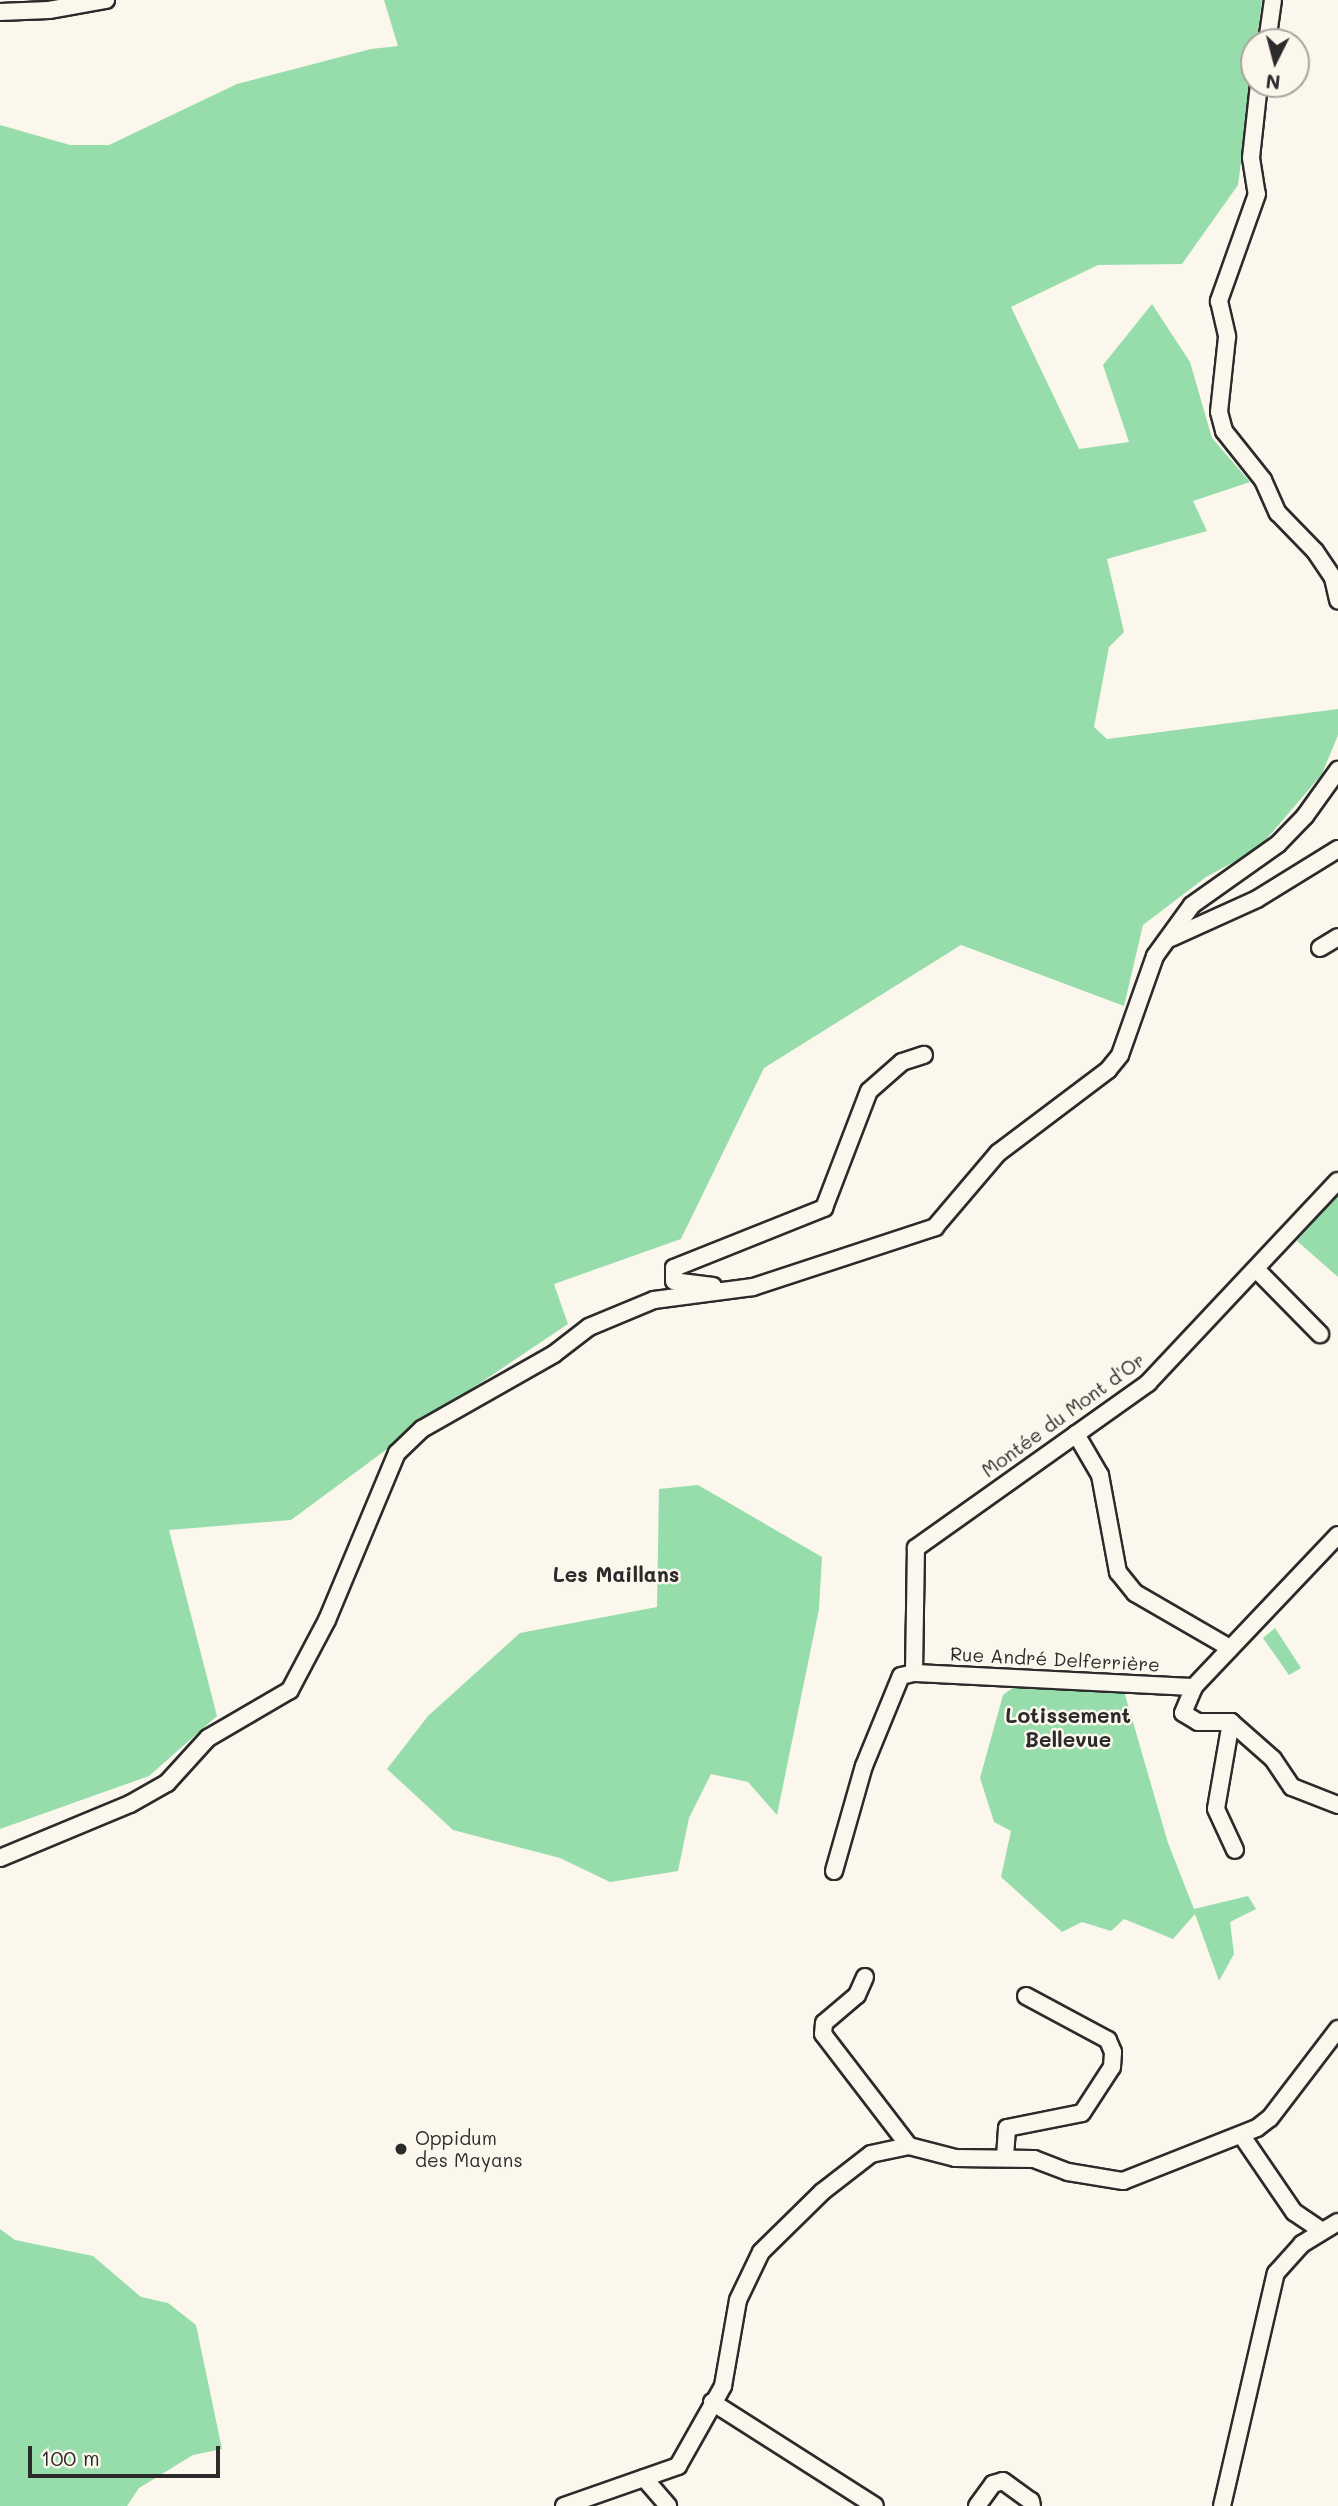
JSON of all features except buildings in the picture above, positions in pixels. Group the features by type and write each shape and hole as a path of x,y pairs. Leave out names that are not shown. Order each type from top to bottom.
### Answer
{"street":[{"path":"0,12 49,10 106,0"},
{"path":"1269,28 1273,0"},
{"path":"1257,98 1251,158 1256,194 1219,301 1227,337 1219,412 1224,431 1263,480 1278,513 1315,551 1333,578 1338,600"},
{"path":"0,1858 130,1804 167,1783 208,1738 290,1690 327,1620 397,1453 422,1429 600,1323 654,1300 770,1281 935,1227 999,1153 1108,1070 1120,1055 1135,1003 1166,941 1192,905 1278,844 1306,816 1338,769"},
{"path":"1166,941 1257,899 1338,849"},
{"path":"1320,948 1338,937"},
{"path":"770,1281 711,1286 674,1281 674,1268 824,1208 869,1091 902,1062 924,1055"},
{"name":"Montée du Mont d'Or","path":"914,1672 916,1548 1148,1383 1338,1181"},
{"path":"1257,1270 1320,1334"},
{"path":"1076,1433 1100,1475 1118,1572 1135,1593 1230,1648"},
{"path":"1338,1535 1194,1686 1183,1708 1188,1719 1231,1721 1273,1759 1292,1787 1338,1805"},
{"path":"834,1871 864,1766 896,1684 901,1676 914,1672"},
{"name":"Rue André Delferrière","path":"914,1672 1194,1686"},
{"path":"1231,1721 1216,1809 1235,1850"},
{"path":"865,1977 857,1995 824,2023 822,2034 909,2146"},
{"path":"1005,2157 1007,2128 1082,2113 1112,2067 1113,2052 1108,2040 1026,1996"},
{"path":"564,2506 678,2466 729,2370 738,2300 761,2252 822,2192 871,2154 909,2146 955,2158 1034,2159 1107,2182 1123,2181 1242,2136 1270,2118 1338,2029"},
{"path":"1242,2136 1294,2212 1321,2230"},
{"path":"1222,2506 1276,2273 1321,2230 1338,2222"},
{"path":"712,2402 875,2506"},
{"path":"644,2478 667,2506"},
{"path":"977,2506 993,2484 1003,2481 1031,2501 1031,2506"}],"green space":[{"path":"384,0 1262,0 1258,28 1240,28 1240,98 1249,98 1238,185 1182,264 1098,265 1011,307 1079,449 1129,442 1103,365 1152,304 1190,362 1212,438 1250,482 1193,501 1207,531 1107,559 1124,632 1109,647 1094,727 1107,739 1338,709 1338,735 1322,774 1258,849 1206,877 1143,925 1124,1006 961,945 764,1068 681,1239 554,1284 568,1324 440,1410 291,1520 169,1530 217,1716 149,1776 0,1829 0,125 70,145 109,145 237,84 371,49 398,46"},
{"path":"1338,1193 1338,1277 1297,1241"},
{"path":"698,1485 822,1557 819,1609 777,1815 748,1782 711,1774 689,1818 678,1871 610,1882 560,1858 453,1830 387,1769 428,1716 520,1633 657,1607 659,1489"},
{"path":"1275,1628 1301,1668 1289,1675 1263,1638"},
{"path":"1015,1686 1124,1691 1168,1843 1194,1909 1248,1896 1256,1909 1230,1922 1234,1954 1219,1981 1195,1914 1173,1939 1124,1919 1111,1931 1082,1922 1062,1932 1001,1877 1011,1831 994,1822 980,1778 1003,1695"},
{"path":"0,2229 15,2240 93,2256 141,2297 168,2303 196,2325 222,2449 193,2455 139,2488 127,2506 0,2506"}],"place":[{"name":"Oppidum des Mayans","path":"401,2149"}],"district":[{"name":"Les Maillans","path":"616,1574"},
{"name":"Lotissement Bellevue","path":"1068,1727"}]}
